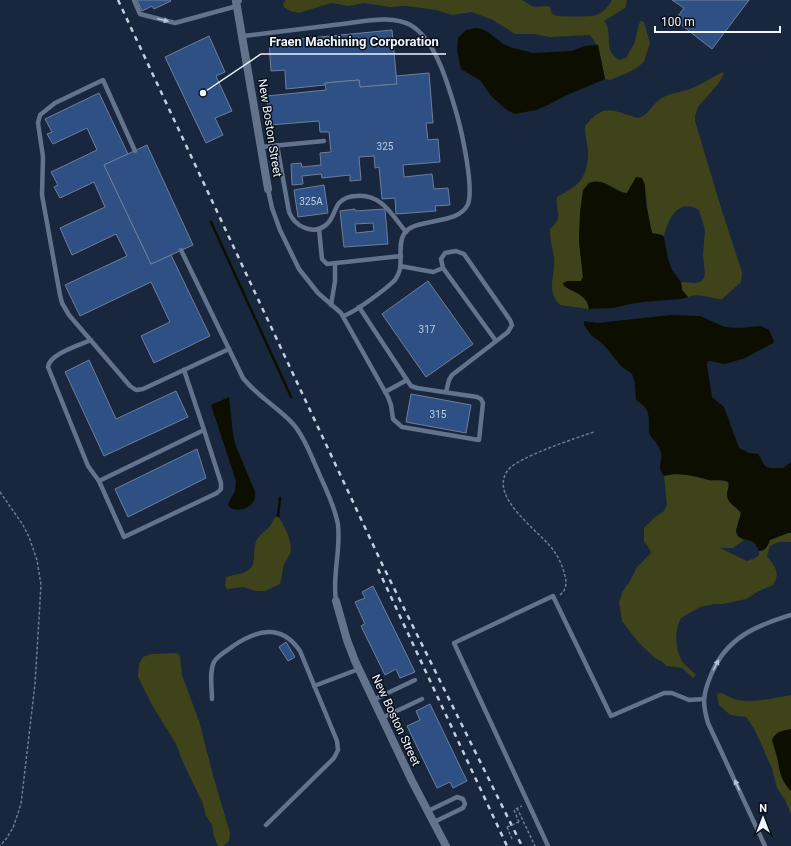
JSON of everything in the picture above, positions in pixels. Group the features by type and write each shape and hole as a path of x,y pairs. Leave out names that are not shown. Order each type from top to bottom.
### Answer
{"street":[{"name":"New Boston Street","path":"237,2 268,189"},
{"name":"New Boston Street","path":"336,601 347,640 359,669 446,846"}],"lane":[{"path":"134,0 140,14 175,23 237,2"},
{"path":"243,36 361,22 392,20 402,21 416,29 427,40 438,62 460,127 466,154 469,181 468,204 464,210 457,215 437,222 412,227 406,232 402,240 399,273 395,280 360,307 343,316"},
{"path":"135,150 103,80 55,103 42,112 38,117 43,157 42,196 61,300 69,315 130,386 136,390 143,389 229,349"},
{"path":"261,147 324,141"},
{"path":"277,145 288,208 294,222 304,228 319,229 327,224 331,219 339,203 350,197 362,196 373,198 384,204 406,232"},
{"path":"268,189 276,220 285,244 296,264 312,287 343,316 385,392 391,405 393,419 402,427 478,440 483,403 481,399 478,397 415,388 407,380 360,307"},
{"path":"319,229 323,260 327,264 401,256"},
{"path":"181,250 240,372 248,384 258,394 287,417 297,429 313,459 336,515 338,534 335,584 336,601"},
{"path":"446,392 451,376 511,330 511,322 465,256 458,251 446,253 441,259 443,268 496,341"},
{"path":"331,305 335,281 334,263"},
{"path":"400,266 433,272 443,268"},
{"path":"91,340 56,356 49,362 48,367 88,466 99,481 124,537 216,493 221,489 221,483 184,370"},
{"path":"385,392 407,380"},
{"path":"99,481 204,430"},
{"path":"548,846 454,643 553,596 611,716 664,693 672,693 689,700 704,699"},
{"path":"765,846 708,723 703,709 704,699 706,688 714,667 724,652 737,638 765,622 791,614"},
{"path":"212,699 212,668 217,658 248,636 264,632 280,634 297,647 302,656 337,741 338,750 334,758 266,825"},
{"path":"314,686 359,669"},
{"path":"373,700 415,680"},
{"path":"382,718 422,699"},
{"path":"428,811 457,797 463,799 465,804 463,808 434,822"}],"path":[{"path":"555,598 562,593 566,585 565,574 559,559 549,544 514,509 504,490 503,480 508,470 525,459 594,432"},
{"path":"0,492 29,537 37,560 41,585 35,684 21,804 13,828 0,846"},
{"path":"512,840 507,827 519,822 514,810 528,803"},
{"path":"517,808 536,846"}],"green space":[{"path":"286,0 522,0 534,7 550,7 554,15 588,16 601,13 606,9 612,0 627,0 625,8 604,21 607,25 609,46 611,51 619,60 626,58 634,44 640,21 644,22 650,43 644,62 635,69 610,80 605,79 598,45 590,35 550,37 533,34 515,34 493,20 472,12 452,15 436,10 406,6 390,7 364,3 349,6 331,3 299,13 290,11 284,7 283,3"},
{"path":"723,72 724,74 718,84 698,107 695,121 741,269 741,282 722,299 701,295 688,297 682,290 681,282 700,282 705,275 703,255 705,230 699,210 685,206 679,208 671,218 664,237 662,235 652,233 648,216 646,194 631,185 627,193 624,193 607,184 580,212 579,241 583,277 581,281 567,281 568,289 584,298 587,301 589,309 560,305 553,294 552,288 554,257 550,229 555,225 558,218 557,197 576,185 586,170 588,151 585,126 598,114 609,110 638,118 641,117 662,98 694,87"},
{"path":"671,474 728,482 729,487 727,498 730,503 741,513 736,531 739,538 744,540 733,548 720,548 747,561 759,555 759,551 765,549 770,540 791,533 791,542 779,542 770,546 767,556 775,567 777,573 777,577 773,585 746,599 700,607 681,618 676,634 678,651 682,661 696,675 693,678 682,668 667,666 655,658 639,643 622,621 619,602 623,591 637,567 651,553 644,541 644,528 664,511 667,505 664,476"},
{"path":"278,516 288,535 291,545 290,554 283,566 280,584 265,591 255,591 243,587 227,589 225,586 226,577 243,573 250,569 253,563 257,539"},
{"path":"177,653 180,656 182,675 199,721 230,833 229,841 224,846 218,846 212,825 206,816 203,804 176,744 152,705 138,677 139,664 143,657 151,654"},
{"path":"721,693 744,701 764,700 791,695 791,814 785,800 777,788 772,769 753,727 746,717 730,714 719,705 717,694"}],"shaded area":[{"path":"475,28 488,32 503,44 533,53 572,51 584,46 598,45 605,79 536,110 515,114 507,110 491,96 481,81 461,69 457,51 458,38 466,30"},
{"path":"636,177 642,178 645,185 646,204 652,233 662,235 664,237 668,259 672,270 681,282 682,290 688,297 681,299 643,302 614,308 589,309 586,300 580,294 564,286 563,283 567,281 581,281 583,277 579,241 580,212 583,190 589,183 600,182 627,193"},
{"path":"671,315 700,316 725,327 739,328 761,326 769,330 774,341 773,343 745,358 725,364 708,361 707,365 712,397 724,407 739,448 749,453 758,454 765,466 770,468 783,468 791,462 791,533 770,540 764,550 759,551 753,542 739,537 736,531 741,513 730,503 727,498 728,482 709,480 681,474 664,476 660,470 660,450 649,433 649,417 647,410 636,400 635,383 632,374 621,366 604,345 591,335 584,325 584,321 597,323"},
{"path":"229,397 233,434 236,446 255,492 254,501 251,505 239,510 230,508 228,504 235,491 236,481 211,405"},
{"path":"791,729 791,791 782,778 772,740 777,733"}],"building":[{"path":"137,0 171,1 154,9 152,6 142,11"},
{"path":"672,0 749,0 712,49 675,20 684,8"},
{"path":"392,30 397,84 360,87 359,80 286,89 285,70 271,71 269,42"},
{"path":"209,36 225,72 216,76 232,111 215,118 223,135 206,143 165,57"},
{"path":"429,73 433,123 426,123 428,140 438,139 440,162 403,165 404,177 432,174 434,189 448,188 450,205 435,206 436,211 396,214 395,198 382,199 379,167 375,168 374,156 359,157 361,180 350,181 350,175 322,178 321,174 302,176 303,184 292,185 291,164 301,163 302,167 321,165 320,153 331,152 329,132 320,132 319,121 270,125 267,96 326,90 325,83 359,80 360,87 397,84 396,76"},
{"path":"99,93 128,154 104,165 151,264 171,255 210,336 154,363 141,336 170,322 151,282 80,316 65,285 127,256 116,234 72,255 60,228 105,207 94,182 60,198 54,187 58,185 51,172 97,150 87,128 53,144 47,134 52,132 45,119"},
{"path":"147,145 193,245 151,264 104,165"},
{"path":"324,185 328,213 298,217 294,190"},
{"path":"355,209 355,211 385,209 388,244 344,247 340,211","holes":["373,223 374,231 356,233 355,224"]},
{"path":"428,281 473,344 426,377 382,314"},
{"path":"89,360 116,419 176,391 188,417 104,456 65,372"},
{"path":"411,394 471,405 466,433 406,422"},
{"path":"197,449 206,478 128,517 115,489"},
{"path":"373,586 415,672 400,678 396,669 385,675 361,626 365,624 355,602 365,598 362,592"},
{"path":"286,642 295,657 288,661 279,647"},
{"path":"430,704 467,781 453,788 450,782 437,788 407,726 420,720 416,711"}],"waterway":[{"path":"211,222 291,397"},
{"path":"278,516 280,498"}],"railway":[{"path":"118,0 383,566 522,846"},
{"path":"378,569 507,846"}],"place":[{"name":"Fraen Machining Corporation","path":"203,93"}]}
